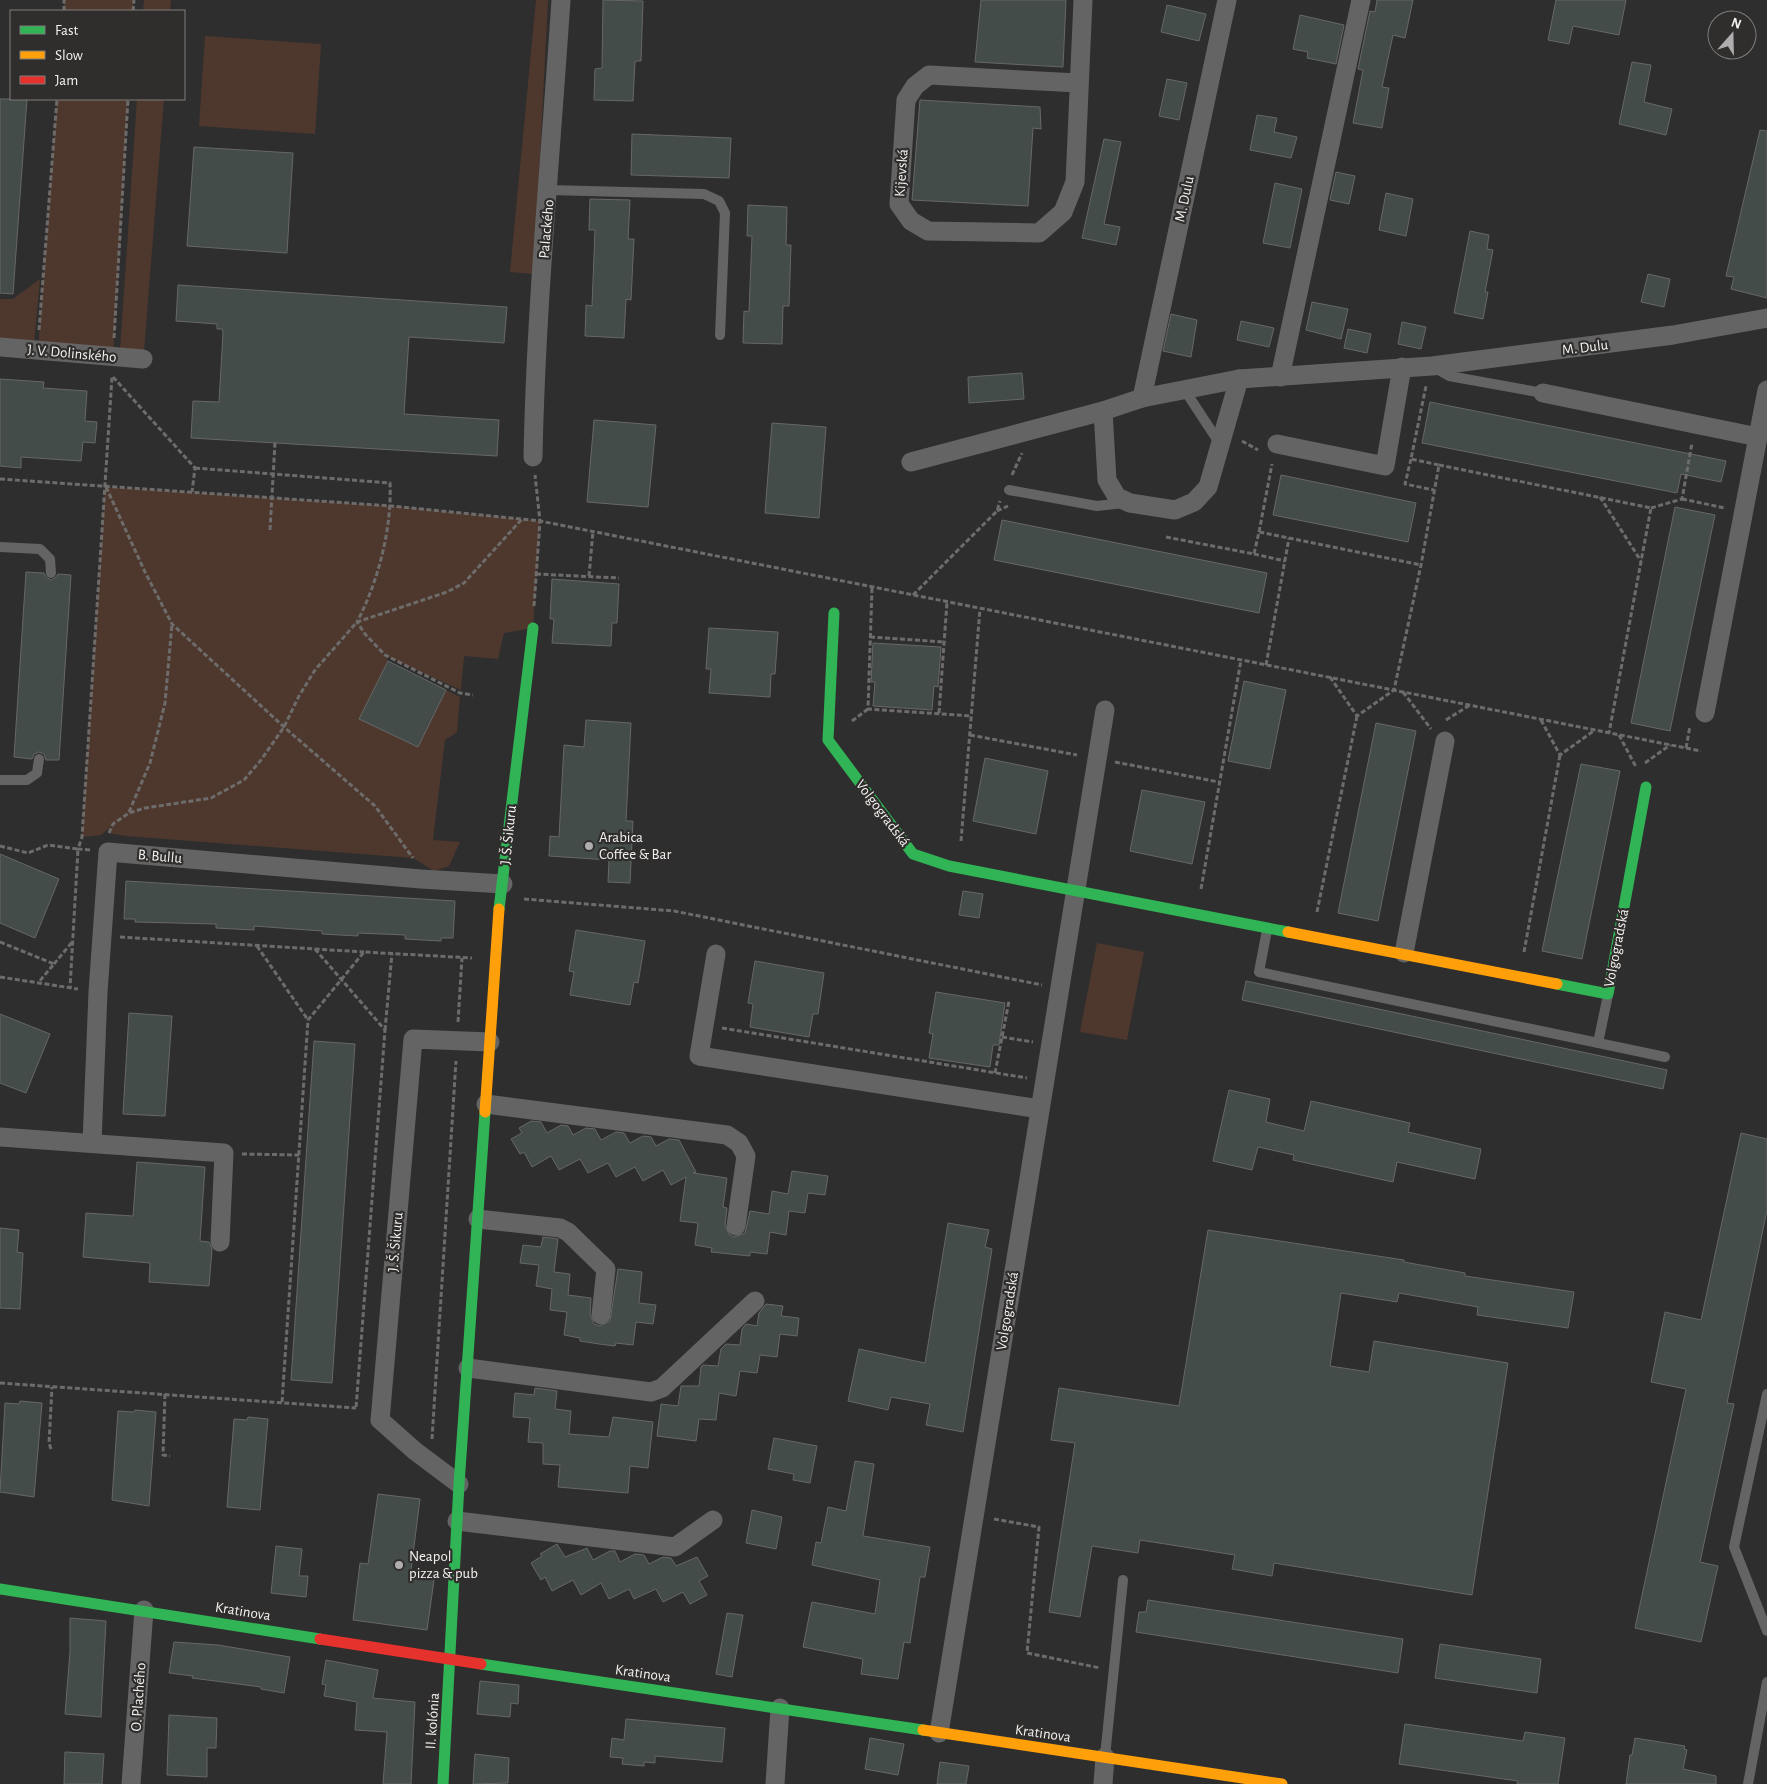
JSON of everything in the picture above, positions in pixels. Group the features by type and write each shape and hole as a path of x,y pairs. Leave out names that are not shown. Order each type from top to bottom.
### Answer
{"street":[{"name":"Palackého","path":"533,457 535,355 549,190 561,0"},
{"name":"Kijevská","path":"1078,83 930,75 915,86 906,100 899,204 911,221 928,231 1039,233 1063,212 1075,182 1078,83 1084,0"},
{"name":"M. Dulu","path":"1142,398 1227,0"},
{"path":"1280,376 1362,0"},
{"name":"M. Dulu","path":"911,462 1102,411 1142,398 1239,379 1432,366 1673,335 1767,318"},
{"name":"J. V. Dolinského","path":"0,347 143,359"},
{"path":"1275,452 1385,466 1402,367"},
{"path":"1102,411 1107,480 1117,497 1130,503 1175,510 1194,502 1208,487 1239,379"},
{"path":"1698,718 1744,512 1767,390"},
{"path":"1543,393 1758,437"},
{"name":"Volgogradská","path":"834,613 828,740 913,854 949,866 1268,926 1608,994 1646,787"},
{"name":"J. Š. Šikuru","path":"451,1659 457,1521 496,960 502,890 533,628"},
{"name":"Volgogradská","path":"939,1733 1105,710"},
{"path":"1404,953 1445,741"},
{"path":"92,1143 98,992 103,936 103,851"},
{"name":"B. Bullu","path":"103,851 421,879 502,890"},
{"path":"716,954 699,1056 1040,1109"},
{"name":"J. Š. Šikuru","path":"381,1409 413,1039 490,1042"},
{"path":"486,1104 727,1135 739,1143 746,1156 736,1226"},
{"path":"0,1137 224,1153 220,1242"},
{"path":"478,1219 560,1228 568,1232 606,1269 601,1315"},
{"path":"468,1368 651,1392 662,1388 755,1301"},
{"path":"381,1409 380,1420 430,1462 460,1484"},
{"path":"457,1521 675,1547 713,1520"},
{"name":"Kratinova","path":"0,1589 1282,1784"},
{"name":"O. Plachého","path":"132,1784 144,1610"},
{"name":"II. kolónia","path":"443,1784 451,1659"},
{"path":"775,1784 780,1708"},
{"path":"1103,1784 1105,1757"}],"lane":[{"path":"549,190 704,194 719,200 725,213 720,335"},
{"path":"1432,366 1450,376 1543,393"},
{"path":"1184,389 1222,437"},
{"path":"1008,487 1097,506 1130,503"},
{"path":"0,547 40,549 50,559 51,573"},
{"path":"0,780 27,780 37,773 39,759"},
{"path":"1268,926 1259,972 1665,1057"},
{"path":"1598,1044 1608,994"},
{"path":"1767,1394 1734,1547 1767,1631"},
{"path":"1105,1757 1123,1580"},
{"path":"1748,1784 1767,1682"}],"path":[{"path":"38,350 57,100"},
{"path":"113,357 128,100"},
{"path":"1432,366 1405,484 1434,490"},
{"path":"0,846 28,853 48,845 78,849 103,851 113,824 129,813 145,808 211,798 244,780 261,760 284,727 298,696 315,670 357,622 376,578 391,506 390,484 195,468 112,376 82,838 78,849 70,988"},
{"path":"1682,499 1693,440 1700,424"},
{"path":"1008,487 1032,430"},
{"path":"1222,437 1275,452 1254,554"},
{"path":"270,530 275,443"},
{"path":"533,457 540,521 533,628"},
{"path":"1411,459 1600,496 1651,508 1682,499 1744,512"},
{"path":"1318,912 1358,716 1394,690 1421,565 1439,465"},
{"path":"192,492 195,468"},
{"path":"0,479 391,506 523,518 1701,751"},
{"path":"105,487 172,624 284,727 375,806 413,858 421,879"},
{"path":"1600,496 1642,562"},
{"path":"997,512 1001,499"},
{"path":"913,595 997,512 1009,506"},
{"path":"1609,733 1651,508"},
{"path":"357,622 447,592 464,583 523,518"},
{"path":"589,576 593,532"},
{"path":"1259,532 1421,565"},
{"path":"1166,537 1285,561"},
{"path":"1266,665 1289,538"},
{"path":"536,574 619,578"},
{"path":"872,588 868,709 971,716"},
{"path":"939,714 947,602"},
{"path":"961,841 980,609"},
{"path":"357,622 365,634 385,655 460,693 472,695"},
{"path":"129,813 150,763 165,703 172,624"},
{"path":"870,637 944,642"},
{"path":"1201,889 1241,660"},
{"path":"1330,677 1358,716"},
{"path":"1402,691 1432,730 1470,705"},
{"path":"1686,748 1698,718"},
{"path":"1524,952 1560,755 1541,720"},
{"path":"1560,755 1595,730"},
{"path":"1618,735 1637,770 1670,744"},
{"path":"502,890 674,912 1059,989"},
{"path":"103,936 496,960"},
{"path":"38,983 73,941"},
{"path":"0,942 54,964"},
{"path":"256,945 308,1020"},
{"path":"315,949 385,1030"},
{"path":"282,1402 308,1020 364,952"},
{"path":"356,1408 392,953"},
{"path":"430,1462 462,958"},
{"path":"0,977 98,992"},
{"path":"995,1073 1008,1001"},
{"path":"704,1025 1045,1081"},
{"path":"1002,1037 1050,1045"},
{"path":"220,1153 299,1155"},
{"path":"0,1383 381,1409"},
{"path":"52,1386 48,1443 52,1449"},
{"path":"165,1394 163,1455 170,1456"},
{"path":"974,1516 1039,1527 1027,1652 1113,1671"}],"shaded area":[{"path":"64,0 134,0 133,10 64,10"},
{"path":"144,0 171,0 170,10 143,10"},
{"path":"536,0 548,0 534,274 510,272"},
{"path":"205,36 321,44 315,134 199,126"},
{"path":"57,100 128,100 113,357 38,350"},
{"path":"137,100 164,100 144,351 120,351"},
{"path":"40,279 34,344 0,341 0,299 13,299"},
{"path":"105,487 391,506 540,521 533,628 504,633 498,659 464,656 461,690 386,656 388,661 360,718 418,747 446,690 460,697 457,732 445,740 433,840 460,842 449,866 434,871 413,858 126,836 108,833 112,826 101,835 82,837"},
{"path":"1097,943 1144,952 1127,1040 1080,1032"}],"building":[{"path":"603,0 643,1 641,61 635,61 633,101 594,100 595,69 602,68"},
{"path":"981,0 1066,0 1063,67 975,62"},
{"path":"1377,0 1413,0 1405,38 1393,35 1382,87 1389,88 1382,128 1353,123 1363,70 1358,69 1370,11 1375,12"},
{"path":"1556,0 1626,0 1619,35 1573,26 1569,44 1548,40"},
{"path":"1167,5 1206,14 1199,41 1161,32"},
{"path":"1300,15 1344,25 1336,64 1307,58 1308,52 1293,49"},
{"path":"1632,62 1651,65 1644,102 1672,109 1666,135 1619,124"},
{"path":"1167,79 1187,83 1179,120 1159,116"},
{"path":"0,99 27,100 13,294 0,293"},
{"path":"920,100 1040,107 1041,129 1033,128 1028,206 912,200"},
{"path":"1257,115 1277,118 1274,132 1297,137 1291,158 1250,150"},
{"path":"1760,130 1767,131 1767,298 1731,289 1734,277 1726,276"},
{"path":"632,134 731,138 729,178 631,175"},
{"path":"1104,139 1121,142 1104,224 1120,227 1116,245 1082,238"},
{"path":"194,147 293,153 287,253 187,246"},
{"path":"1336,172 1355,176 1349,204 1330,200"},
{"path":"1275,183 1302,189 1290,248 1263,243"},
{"path":"1386,193 1413,199 1406,236 1379,230"},
{"path":"590,199 630,200 628,239 634,239 631,300 626,299 624,338 585,336 586,305 592,306 595,230 589,230"},
{"path":"748,205 787,207 786,245 791,245 789,306 783,306 782,344 743,343 744,311 749,312 752,236 747,236"},
{"path":"1470,231 1489,235 1487,249 1493,250 1485,292 1488,292 1483,319 1454,313"},
{"path":"1648,274 1670,279 1664,307 1641,302"},
{"path":"178,285 507,307 504,343 409,337 404,414 499,420 497,456 191,438 193,401 219,402 223,333 222,329 217,329 217,324 176,321"},
{"path":"1312,302 1348,309 1341,339 1306,330"},
{"path":"1171,314 1197,320 1191,357 1163,351"},
{"path":"1241,321 1274,328 1269,347 1237,340"},
{"path":"1402,322 1426,327 1421,349 1398,344"},
{"path":"1348,329 1371,334 1367,353 1344,348"},
{"path":"1022,373 1024,399 969,403 968,377"},
{"path":"0,379 44,382 43,388 87,391 85,421 97,422 95,443 83,442 81,461 21,457 21,468 0,466"},
{"path":"1430,402 1726,461 1721,482 1681,474 1677,493 1422,443"},
{"path":"594,420 656,425 648,507 587,502"},
{"path":"772,423 826,427 819,518 765,513"},
{"path":"1281,475 1416,503 1408,542 1273,515"},
{"path":"1675,507 1715,515 1670,731 1631,723"},
{"path":"1002,520 1267,573 1259,613 994,560"},
{"path":"26,572 44,573 51,580 58,574 71,575 59,760 46,760 44,754 39,752 34,754 32,759 14,757"},
{"path":"552,579 619,584 617,623 612,623 611,646 552,643 554,619 550,619"},
{"path":"709,628 778,632 775,674 771,674 770,697 709,693 711,669 706,669"},
{"path":"873,643 941,647 938,687 934,686 932,710 873,706 875,682 871,682"},
{"path":"388,661 446,690 418,747 359,719"},
{"path":"1244,681 1286,690 1270,769 1228,761"},
{"path":"586,720 631,723 626,821 633,821 630,883 608,882 609,860 549,856 550,836 559,837 564,745 584,747"},
{"path":"1376,723 1416,731 1378,921 1338,913"},
{"path":"985,758 1048,771 1036,834 973,821"},
{"path":"1581,764 1620,771 1582,959 1542,951"},
{"path":"1142,790 1205,802 1192,864 1130,851"},
{"path":"0,854 59,879 35,938 0,923"},
{"path":"126,881 455,901 453,938 441,938 441,941 405,939 405,935 358,933 358,936 322,934 322,931 254,926 254,930 216,928 216,924 135,922 135,919 124,919"},
{"path":"963,891 983,894 979,918 959,915"},
{"path":"576,930 645,941 638,983 634,982 630,1005 570,995 574,972 569,971"},
{"path":"755,961 824,973 818,1014 813,1014 809,1037 750,1027 753,1004 748,1003"},
{"path":"1246,981 1667,1070 1663,1089 1242,1000"},
{"path":"936,992 1005,1003 999,1045 993,1045 990,1067 929,1058 933,1034 929,1033"},
{"path":"129,1013 172,1016 165,1116 123,1114"},
{"path":"0,1014 50,1034 26,1093 0,1083"},
{"path":"314,1041 355,1044 332,1383 291,1380"},
{"path":"1229,1090 1270,1099 1266,1122 1304,1131 1311,1101 1410,1123 1408,1132 1481,1149 1475,1179 1397,1162 1393,1182 1293,1160 1294,1155 1258,1147 1252,1170 1213,1161"},
{"path":"531,1121 541,1122 547,1133 561,1125 568,1126 573,1135 586,1128 595,1129 601,1140 616,1132 624,1133 630,1143 643,1136 651,1137 656,1146 669,1139 679,1140 696,1172 693,1173 727,1178 723,1207 727,1208 725,1225 729,1234 734,1237 745,1233 750,1211 769,1214 772,1191 788,1194 792,1171 828,1176 825,1195 808,1193 805,1213 789,1211 786,1235 770,1232 767,1254 750,1252 750,1256 711,1252 712,1248 695,1245 698,1223 680,1221 686,1177 671,1185 663,1170 643,1181 635,1167 616,1177 608,1163 588,1173 580,1159 559,1170 551,1156 532,1167 524,1152 520,1154 511,1139 522,1133 519,1128"},
{"path":"1741,1133 1767,1139 1767,1210 1727,1403 1734,1404 1700,1562 1718,1566 1701,1642 1635,1628 1686,1389 1651,1382 1665,1312 1701,1320"},
{"path":"137,1162 205,1167 200,1241 209,1242 212,1249 209,1286 149,1282 150,1263 83,1257 86,1213 133,1216"},
{"path":"948,1223 989,1230 985,1247 992,1249 963,1432 926,1425 930,1404 891,1397 888,1410 848,1401 859,1349 925,1363"},
{"path":"0,1228 19,1230 17,1252 23,1253 20,1309 0,1308"},
{"path":"1208,1230 1404,1260 1404,1262 1465,1273 1465,1276 1574,1292 1568,1328 1477,1315 1478,1307 1399,1293 1397,1302 1341,1293 1330,1366 1369,1372 1374,1341 1508,1363 1472,1595 1274,1563 1272,1576 1232,1569 1235,1555 1140,1540 1138,1553 1092,1546 1080,1617 1049,1612 1075,1443 1051,1440 1059,1388 1179,1406"},
{"path":"543,1237 558,1239 554,1272 570,1274 568,1295 591,1298 590,1314 594,1324 600,1326 610,1321 618,1269 642,1272 639,1303 656,1305 653,1324 636,1322 633,1345 616,1343 615,1346 599,1344 580,1341 580,1338 564,1335 567,1312 550,1310 552,1289 536,1286 539,1265 520,1263 523,1245 541,1247"},
{"path":"766,1304 783,1306 781,1316 799,1318 797,1336 780,1334 777,1357 760,1355 757,1373 740,1371 736,1396 719,1393 716,1420 699,1419 696,1441 657,1436 661,1404 678,1406 681,1386 699,1386 701,1367 703,1365 718,1366 721,1349 726,1344 740,1345 742,1329 746,1324 757,1326 759,1313"},
{"path":"535,1388 557,1391 555,1409 571,1411 569,1434 609,1437 613,1417 653,1422 648,1468 630,1466 628,1493 558,1487 560,1465 543,1464 543,1443 528,1442 530,1418 513,1417 515,1393 534,1395"},
{"path":"20,1401 42,1403 34,1497 0,1492 5,1403 19,1404"},
{"path":"135,1410 156,1412 149,1506 112,1500 118,1411 134,1412"},
{"path":"248,1417 268,1419 260,1510 227,1507 234,1419 247,1420"},
{"path":"774,1438 817,1446 810,1483 793,1480 794,1474 768,1469"},
{"path":"855,1461 874,1464 863,1536 930,1547 925,1577 920,1577 910,1643 904,1642 898,1679 861,1674 863,1659 803,1647 812,1602 875,1614 880,1580 812,1565 816,1542 821,1543 828,1507 846,1511"},
{"path":"378,1494 420,1499 411,1570 435,1573 427,1630 353,1620 360,1563 368,1564"},
{"path":"752,1510 782,1517 776,1549 746,1543"},
{"path":"557,1544 565,1557 587,1548 593,1560 610,1551 615,1551 620,1562 635,1554 644,1555 649,1564 663,1557 671,1558 676,1566 697,1557 708,1576 699,1581 707,1595 690,1604 683,1592 663,1602 656,1589 634,1599 629,1589 609,1599 601,1583 581,1595 573,1580 552,1591 545,1577 541,1580 531,1563 542,1556 540,1554"},
{"path":"276,1546 302,1549 299,1576 308,1576 306,1597 271,1593"},
{"path":"1148,1600 1403,1639 1398,1673 1136,1632 1139,1612 1146,1612"},
{"path":"727,1613 743,1615 732,1677 716,1674"},
{"path":"70,1618 106,1621 101,1717 65,1714 70,1652"},
{"path":"174,1642 218,1645 290,1657 284,1693 261,1689 261,1687 169,1673"},
{"path":"1440,1644 1541,1659 1537,1693 1435,1678"},
{"path":"326,1660 378,1670 373,1698 415,1702 411,1784 383,1784 387,1732 355,1730 357,1702 324,1696 326,1685 322,1684"},
{"path":"480,1681 519,1685 518,1704 511,1703 510,1717 477,1714"},
{"path":"169,1715 217,1718 216,1748 207,1748 207,1777 167,1775"},
{"path":"626,1719 725,1728 722,1762 655,1756 655,1763 644,1762 644,1766 622,1764 623,1758 610,1757 612,1738 624,1740"},
{"path":"1405,1724 1523,1741 1525,1732 1565,1738 1558,1784 1517,1784 1518,1781 1399,1764"},
{"path":"870,1738 904,1744 898,1775 865,1769"},
{"path":"1635,1738 1685,1746 1684,1749 1687,1750 1683,1769 1716,1776 1716,1784 1626,1784 1630,1755 1632,1755"},
{"path":"65,1752 104,1754 102,1784 64,1784"},
{"path":"475,1754 509,1758 508,1783 473,1784"},
{"path":"940,1762 969,1766 966,1784 937,1784"}],"traffic: fast":[{"path":"834,613 828,740 913,854 949,866 1288,932"},
{"path":"499,909 533,628"},
{"path":"1557,984 1608,994 1646,787"},
{"path":"443,1784 459,1484 485,1112"},
{"path":"0,1589 320,1639"},
{"path":"481,1664 923,1730"}],"traffic: slow":[{"path":"485,1112 499,909"},
{"path":"1288,932 1557,984"},
{"path":"923,1730 1282,1784"}],"traffic: jam":[{"path":"320,1639 481,1664"}],"place":[{"name":"Arabica Coffee & Bar","path":"589,846"},
{"name":"Neapol pizza & pub","path":"399,1565"}]}
